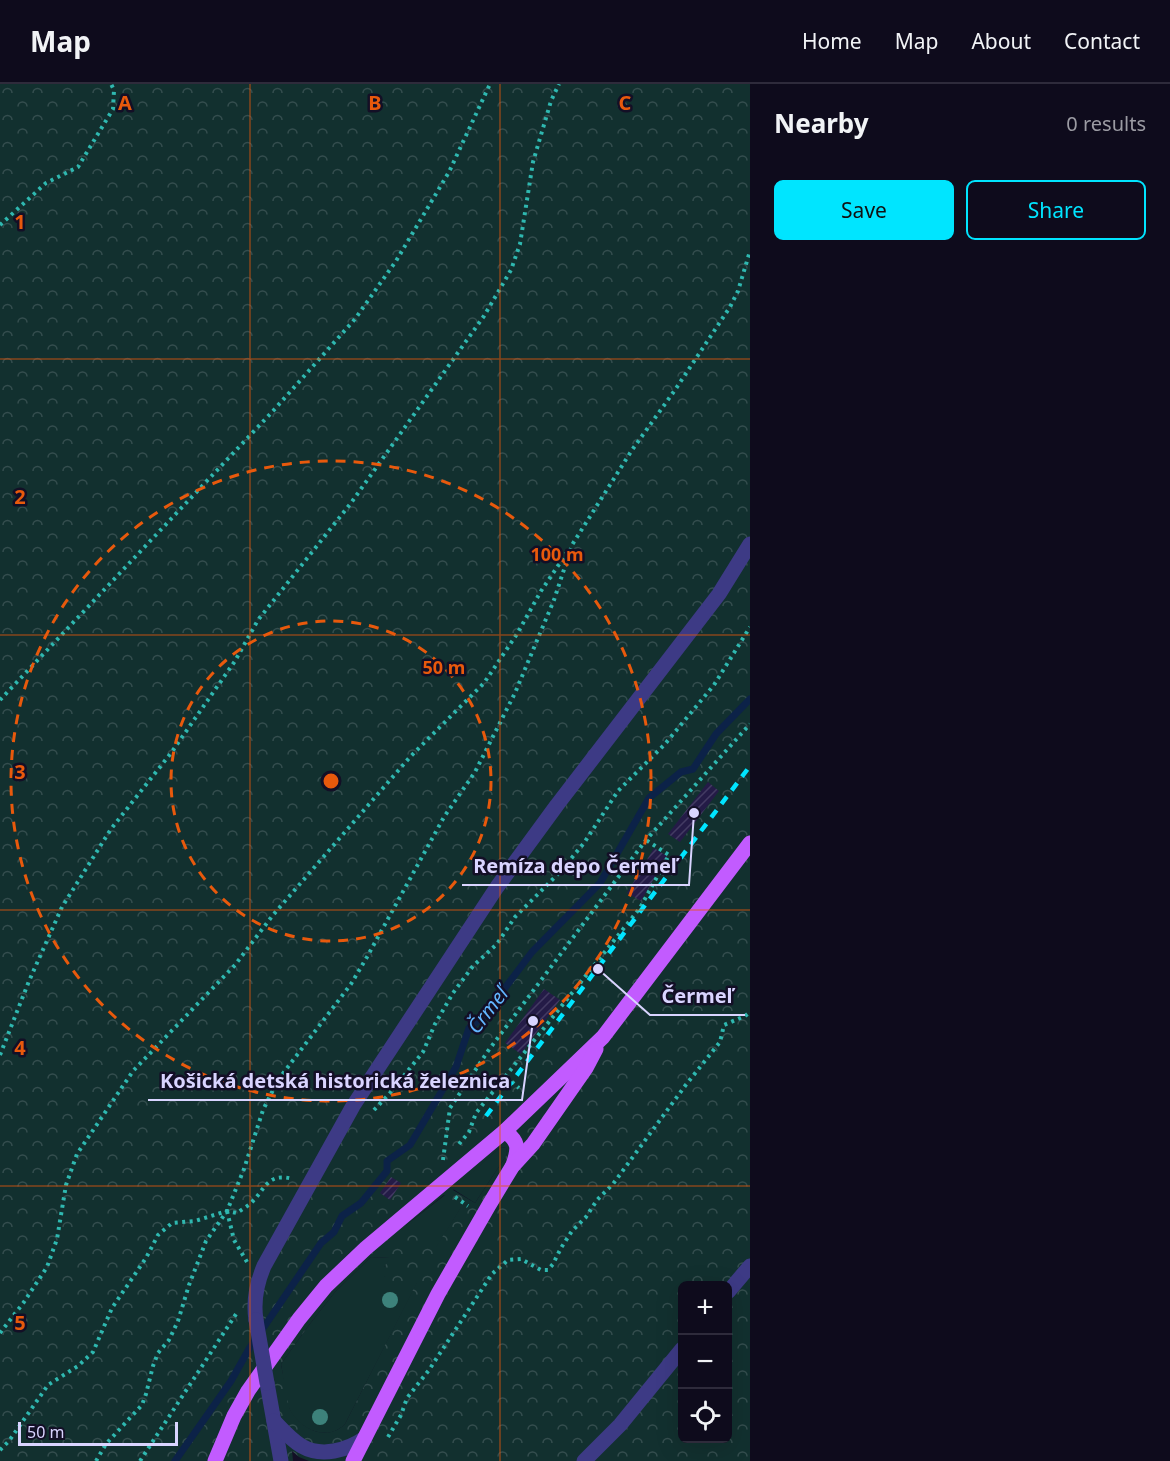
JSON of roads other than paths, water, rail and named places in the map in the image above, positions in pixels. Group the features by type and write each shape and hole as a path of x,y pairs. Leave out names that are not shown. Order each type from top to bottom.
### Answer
{"main road":[{"path":"512,1167 533,1144 586,1068 603,1037 750,843"},
{"path":"215,1461 234,1416 248,1391 299,1318 326,1286 375,1240 505,1131 603,1037"},
{"path":"353,1461 438,1294 512,1167 517,1144 513,1137 505,1131"}],"street":[{"path":"281,1461 256,1320 255,1297 269,1256 353,1106 497,887 718,594 750,544"},
{"path":"732,1287 750,1266"},
{"path":"584,1461 620,1425 678,1354"},
{"path":"274,1421 297,1443 314,1452 345,1449 364,1438"}],"waterway":[{"name":"Črmeľ","path":"175,1461 231,1381 249,1349 321,1243 334,1232 342,1216 361,1203 387,1171 387,1161 410,1145 456,1067 469,1028 484,1016 532,952 600,883 649,798 681,772 693,769 716,734 750,699"}],"railway":[{"path":"486,1116 750,766"}],"place":[{"name":"Remíza depo Čermeľ","path":"694,813"},
{"name":"Čermeľ","path":"598,969"},
{"name":"Košická detská historická železnica","path":"533,1021"}]}
